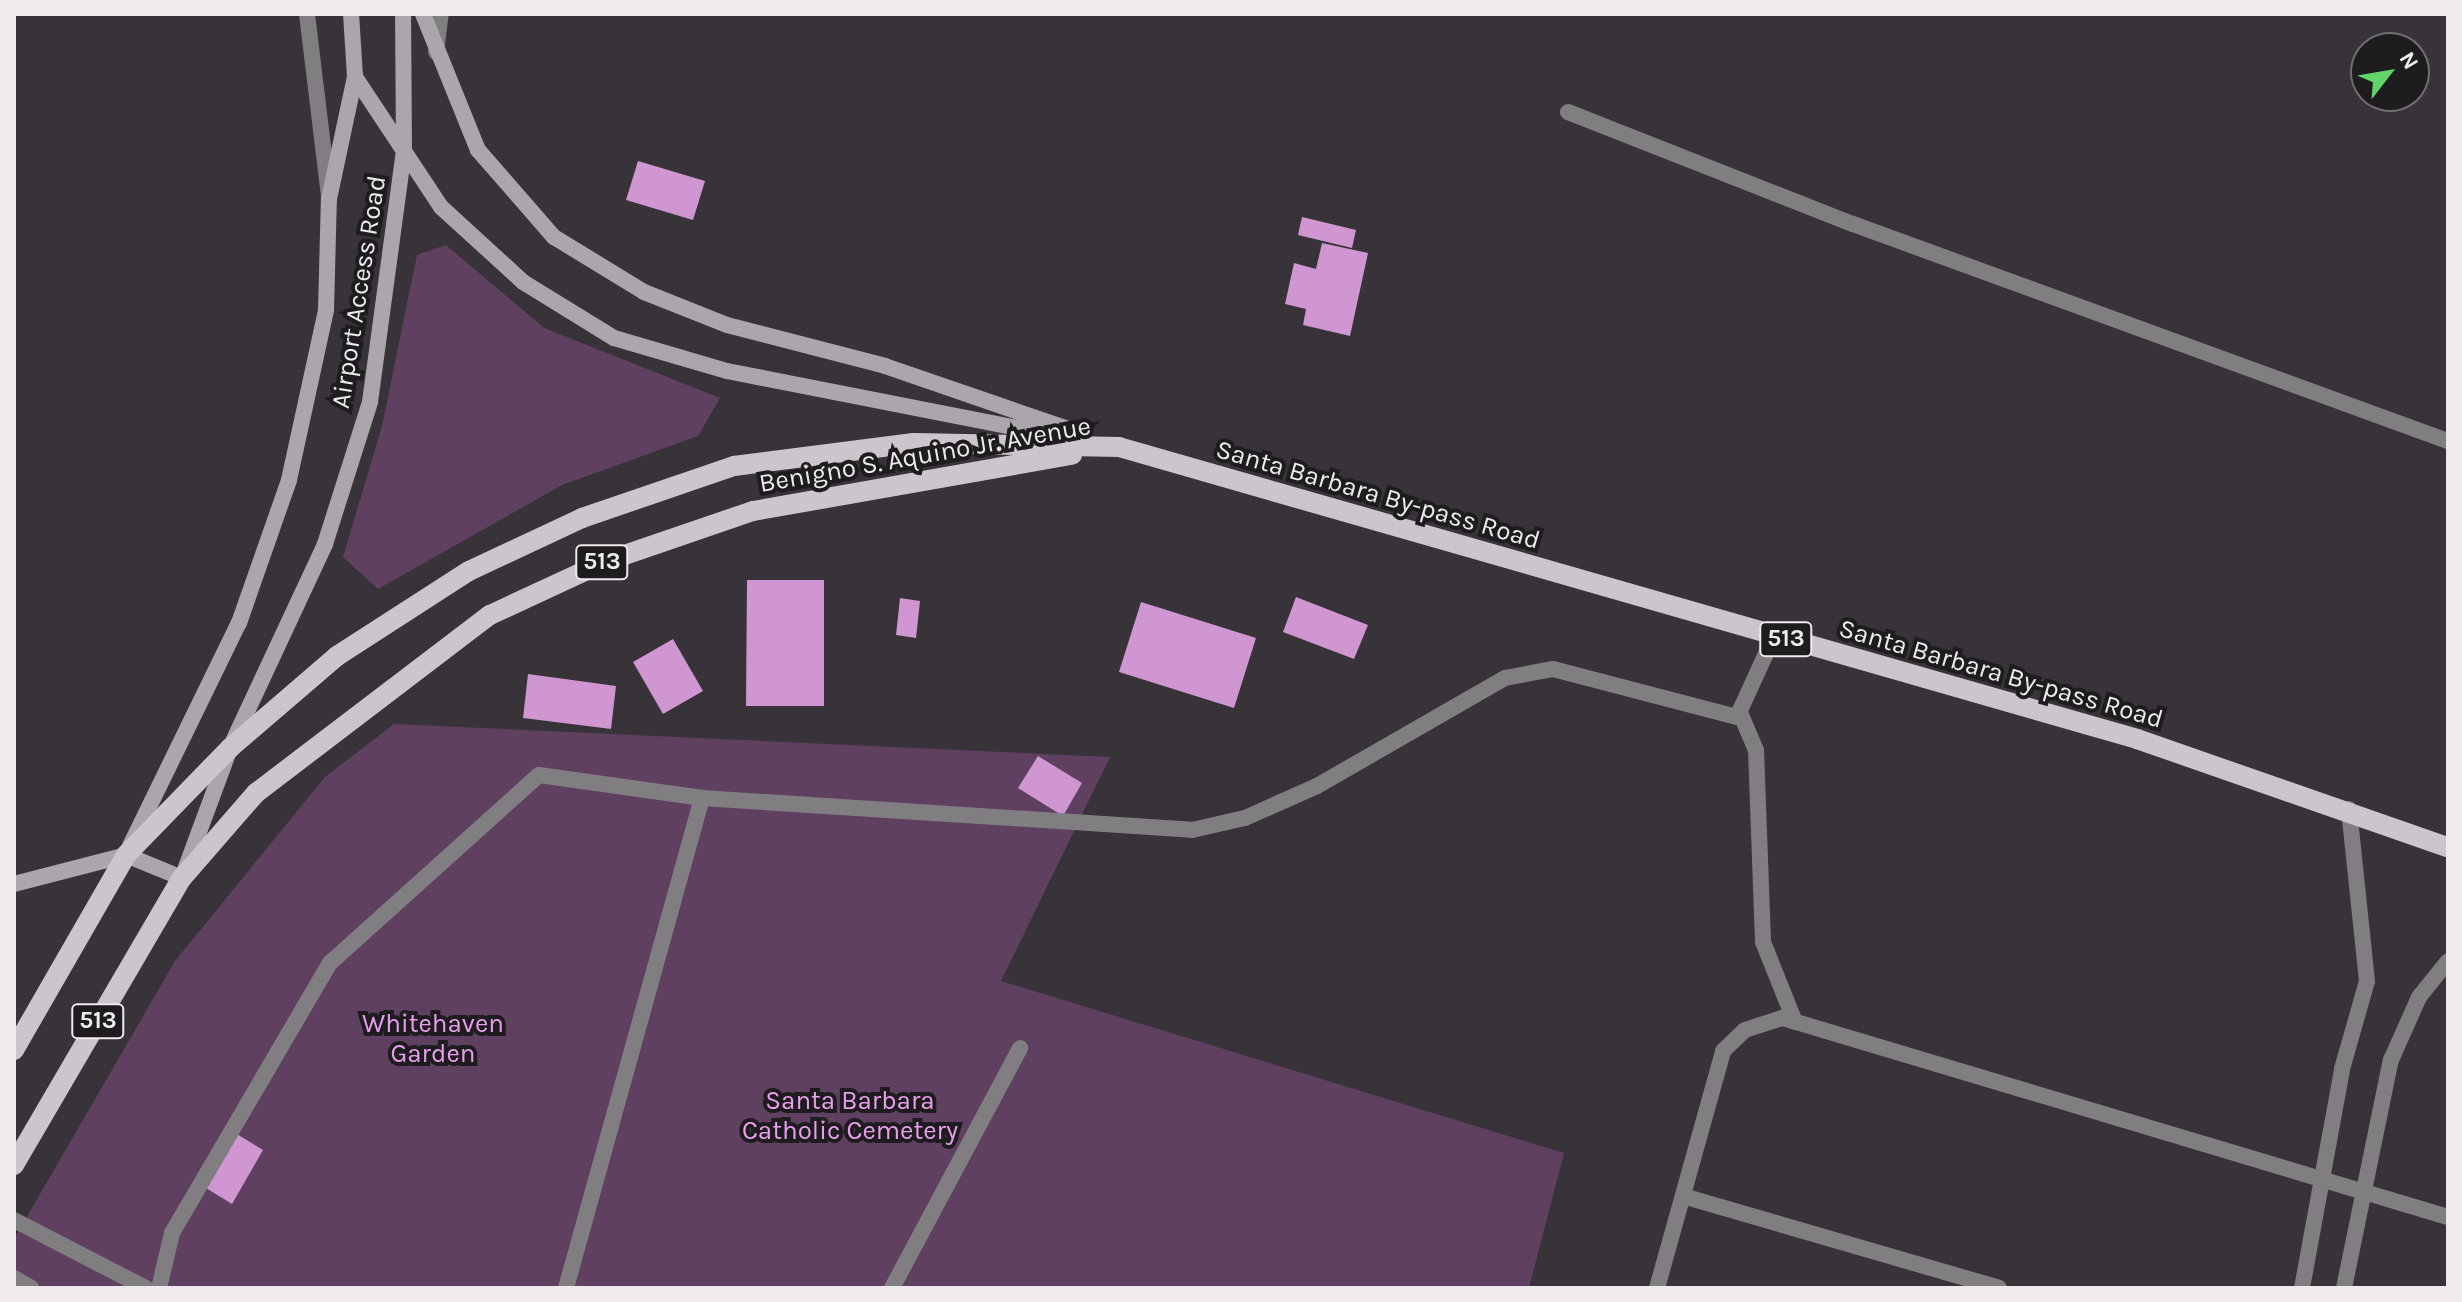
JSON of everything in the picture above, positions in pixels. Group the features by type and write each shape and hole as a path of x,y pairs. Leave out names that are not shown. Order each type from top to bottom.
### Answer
{"main road":[{"name":"Airport Access Road","path":"126,855 239,623 289,480 326,310 329,199 355,77 351,14"},
{"name":"Airport Access Road","path":"182,878 230,748 325,544 370,402 404,150 403,14"},
{"path":"423,14 436,57 478,150 554,237 644,292 727,325 885,366 1119,447"},
{"path":"355,77 441,207 523,282 614,338 771,381 1119,447"},
{"name":"Benigno S. Aquino Jr. Avenue","path":"14,1050 126,855 230,748 337,656 469,571 582,518 720,470 914,443 1119,447"},
{"name":"Santa Barbara By-pass Road","path":"1119,447 2137,739 2349,809 2448,847"},
{"name":"Benigno S. Aquino Jr. Avenue","path":"14,1165 182,878 256,793 377,695 490,615 590,568 753,511 1119,447"},
{"path":"14,884 126,855 182,878"}],"street":[{"path":"307,14 329,199"},
{"path":"436,57 441,14"},
{"path":"1568,112 1853,224 2448,441"},
{"path":"1774,636 1741,715 1756,750 1763,942 1795,1022"},
{"path":"159,1288 172,1233 330,963 526,782 551,775 702,798 1192,830 1245,818 1317,786 1505,678 1553,669 1741,715"},
{"path":"566,1288 702,798"},
{"path":"2302,1288 2321,1174 2367,981 2349,809"},
{"path":"2344,1288 2361,1186 2391,1060 2419,997 2448,961"},
{"path":"1657,1288 1723,1051 1745,1030 1783,1018 2321,1174 2448,1217"},
{"path":"892,1288 1020,1048"},
{"path":"1683,1196 1999,1288"},
{"path":"14,1220 146,1288"},
{"path":"14,1278 31,1288"}],"green space":[{"path":"446,245 544,328 720,398 698,436 562,485 378,589 343,557 382,426 417,255"},
{"name":"Whitehaven Garden","path":"394,724 1110,757 1001,981 1564,1153 1529,1288 14,1288 14,1239 175,961 325,777"}],"building":[{"path":"638,161 705,181 693,220 626,200"},
{"path":"1302,217 1356,230 1352,248 1298,235"},
{"path":"1322,243 1368,253 1350,336 1303,325 1306,309 1285,304 1294,263 1316,269"},
{"path":"747,580 824,580 824,706 746,706"},
{"path":"1296,597 1368,625 1354,659 1283,632"},
{"path":"900,598 920,601 916,638 896,635"},
{"path":"1141,602 1256,638 1234,708 1119,672"},
{"path":"673,639 703,691 663,714 633,662"},
{"path":"528,674 616,686 611,729 523,718"},
{"path":"1038,756 1082,783 1063,816 1018,788"},
{"path":"232,1131 263,1150 232,1204 201,1185"}],"park label":[{"name":"Santa Barbara Catholic Cemetery","path":"850,1116"}]}
